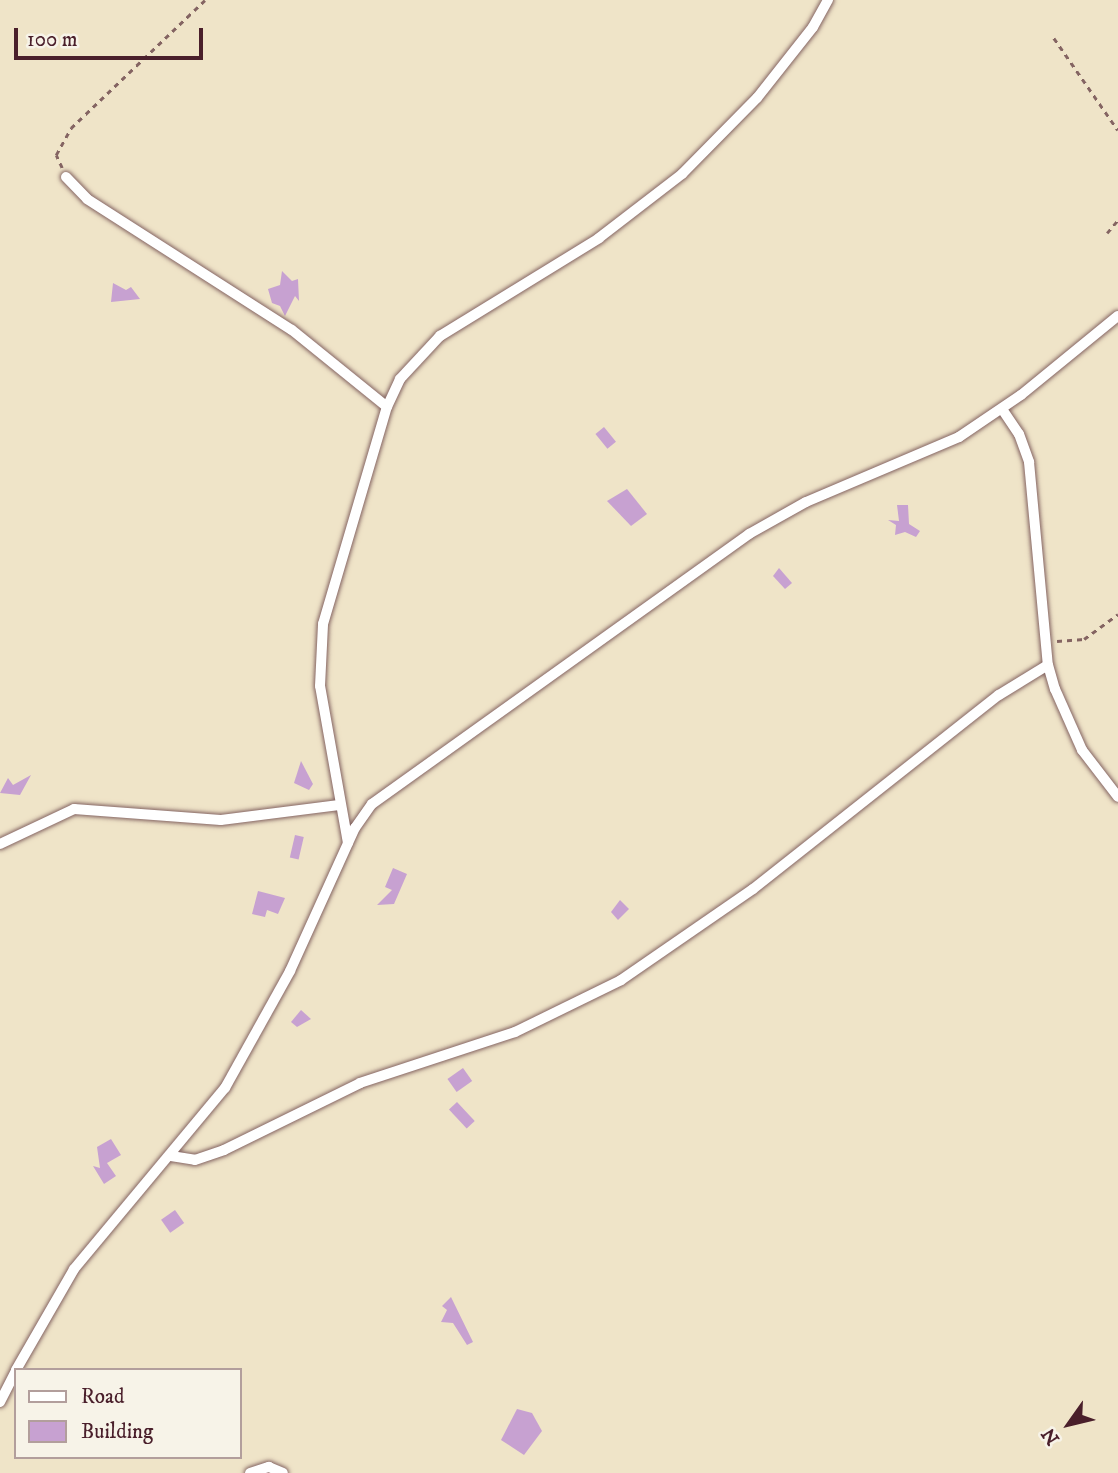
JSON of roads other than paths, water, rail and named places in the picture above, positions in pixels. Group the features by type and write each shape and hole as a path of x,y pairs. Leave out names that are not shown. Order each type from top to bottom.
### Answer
{"street":[{"path":"348,844 320,686 323,624 387,407 400,379 440,336 599,238 682,174 764,89 813,27 828,0"},
{"path":"66,177 88,199 292,330 387,407"},
{"path":"17,1368 74,1269 172,1156 225,1088 321,910 348,844 372,804 389,789 616,633 749,534 806,502 959,437 1002,409 1118,316"},
{"path":"1002,409 1019,435 1028,462 1049,641 1048,665 1082,750 1118,797"},
{"path":"172,1156 195,1160 224,1150 359,1083 515,1032 621,980 753,889 999,695 1048,665"},
{"path":"0,844 74,809 221,820 339,805"},
{"path":"0,1402 14,1374"},
{"path":"250,1473 269,1467 283,1473"}]}
